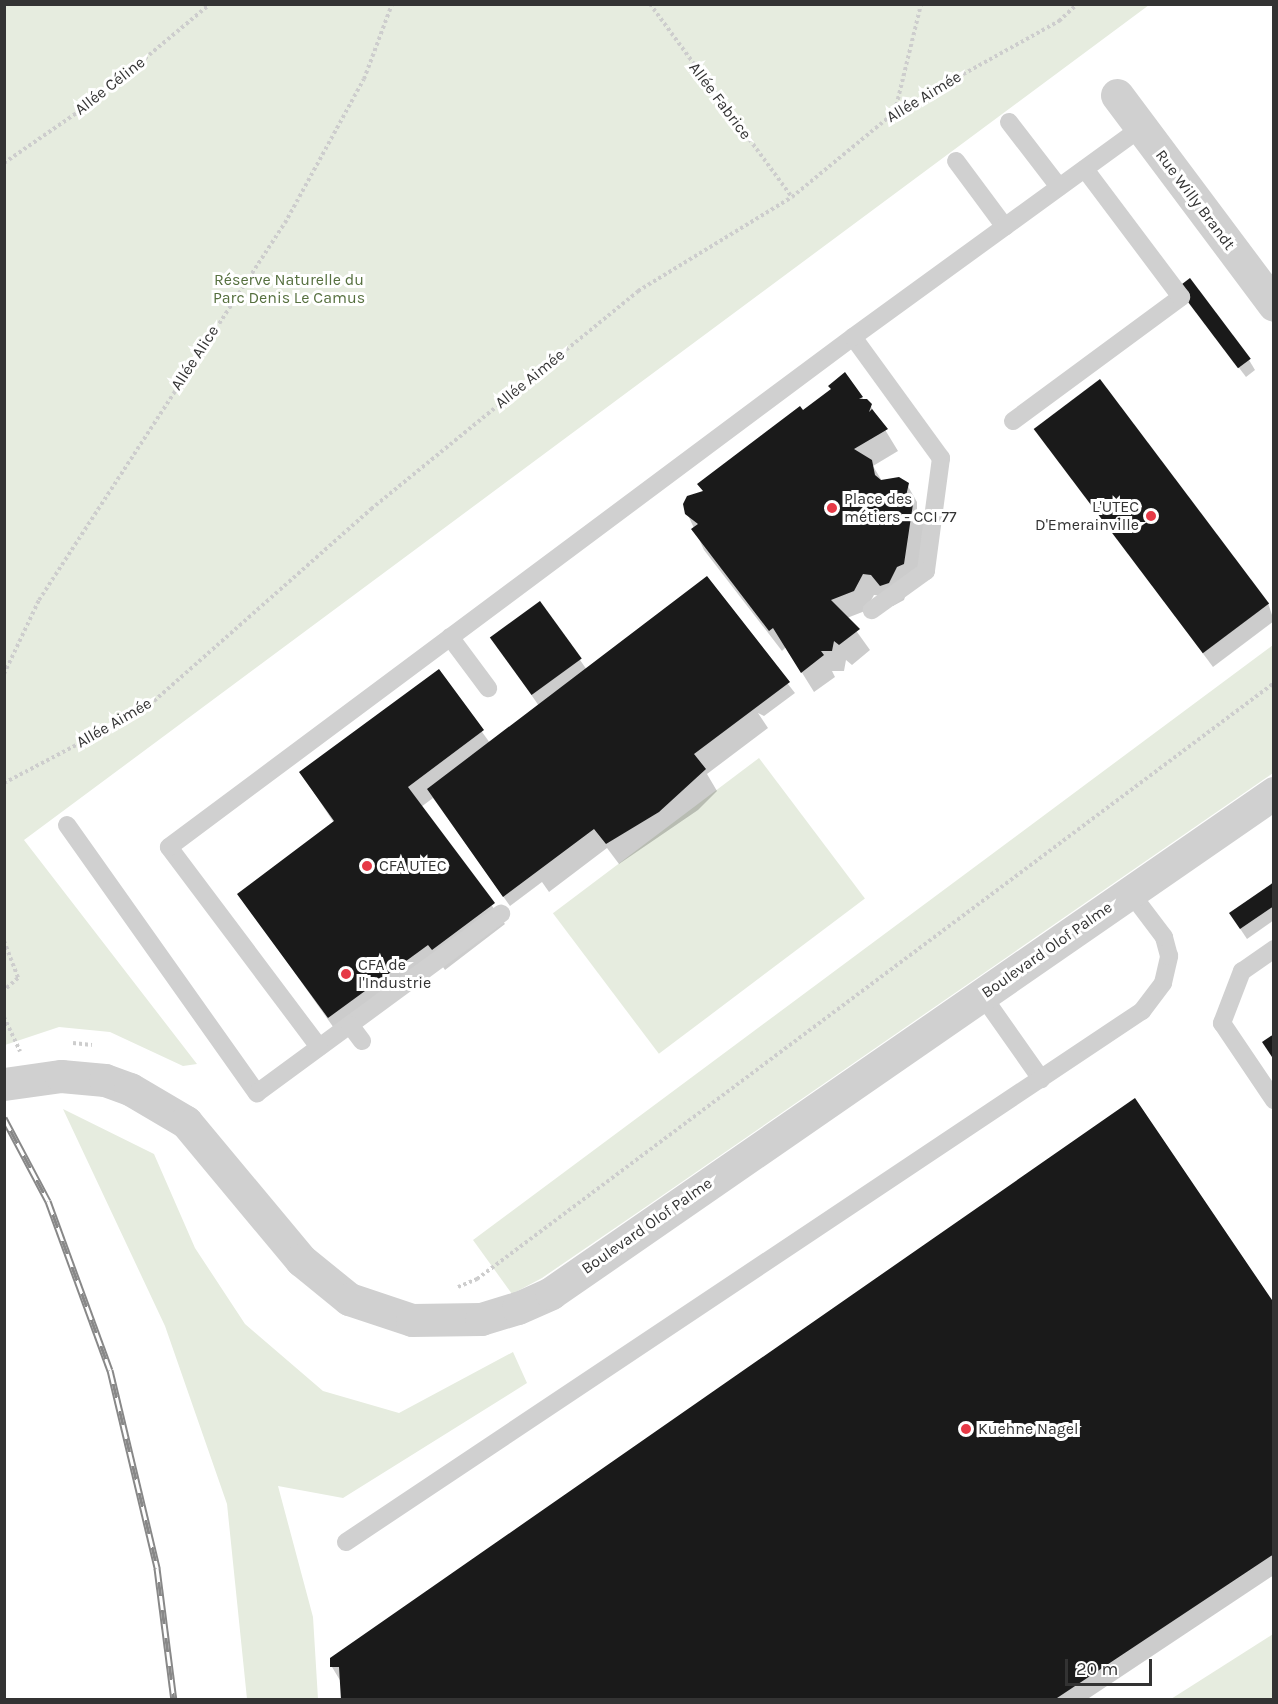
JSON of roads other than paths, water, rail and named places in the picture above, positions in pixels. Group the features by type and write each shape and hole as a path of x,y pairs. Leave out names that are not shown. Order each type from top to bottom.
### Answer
{"street":[{"name":"Rue Willy Brandt","path":"1116,95 1274,305"},
{"name":"Boulevard Olof Palme","path":"4,1084 61,1076 105,1080 130,1089 186,1122 301,1260 349,1299 412,1320 481,1320 518,1308 551,1293 1274,793"}],"lane":[{"path":"1010,122 1059,188"},
{"path":"319,1047 169,847 853,337 1141,128"},
{"path":"956,161 1005,227"},
{"path":"1013,421 1181,297 1085,168"},
{"path":"853,337 941,458 926,571 872,610"},
{"path":"450,638 488,688"},
{"path":"67,825 257,1093 501,914"},
{"path":"346,1542 1142,1011 1163,983 1168,956 1164,937 1131,892"},
{"path":"1274,949 1242,971 1222,1023 1274,1100"},
{"path":"982,995 1041,1078"},
{"path":"350,1025 362,1041"}],"railway":[{"path":"4,1118 48,1201 110,1370 157,1568 174,1700"}],"place":[{"name":"Place des métiers - CCI 77","path":"832,508"},
{"name":"L'UTEC D'Emerainville","path":"1151,516"},
{"name":"CFA UTEC","path":"367,866"},
{"name":"CFA de l'Industrie","path":"346,974"},
{"name":"Kuehne Nagel","path":"966,1429"}],"park label":[{"name":"Réserve Naturelle du Parc Denis Le Camus","path":"289,289"}]}
